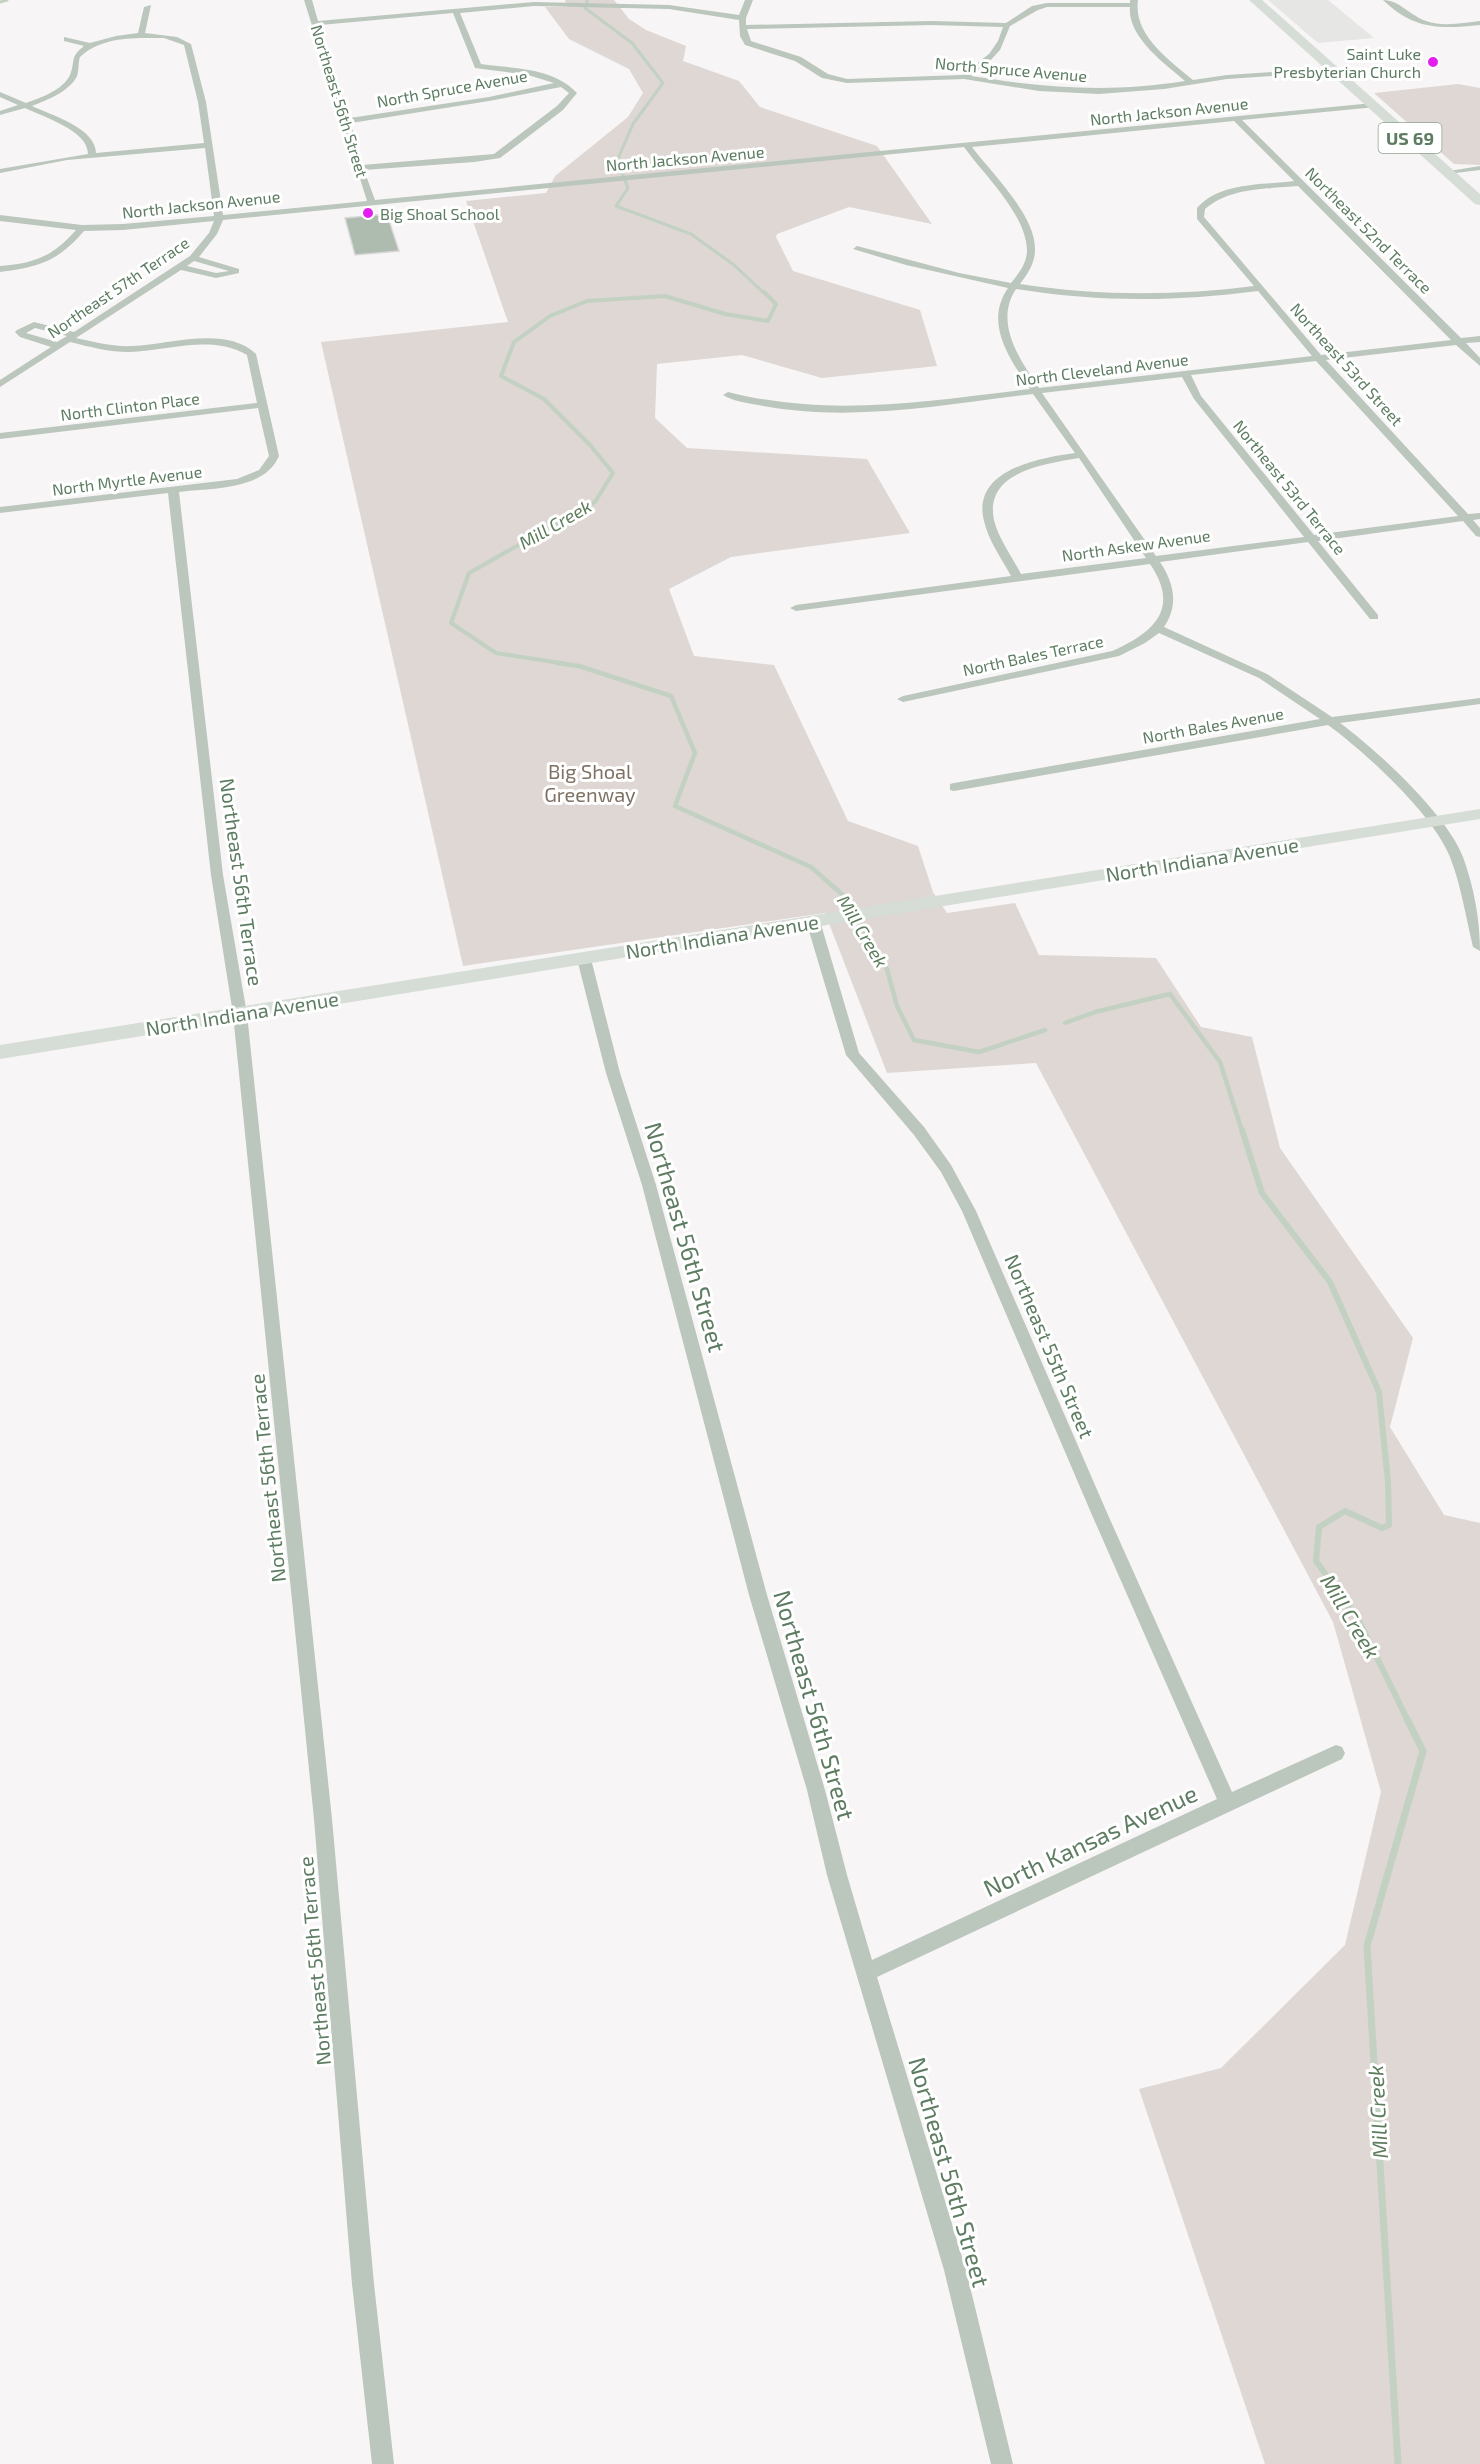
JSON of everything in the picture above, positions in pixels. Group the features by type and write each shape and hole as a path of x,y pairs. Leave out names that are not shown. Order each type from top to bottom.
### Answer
{"main road":[{"name":"US 69","path":"1255,0 1480,201"}],"street":[{"name":"Northeast 56th Street","path":"308,0 347,121 359,168 372,203"},
{"path":"743,23 749,0"},
{"path":"1386,0 1412,20 1426,25 1440,27 1480,23"},
{"path":"315,23 534,4 669,7 743,23 1006,25 1035,8 1047,5 1133,2 1139,28 1154,51 1192,83"},
{"path":"141,36 148,7"},
{"path":"359,168 474,160 502,154 565,104 573,93 562,84 539,76 478,66 455,10"},
{"name":"North Spruce Avenue","path":"743,23 744,36 748,43 798,59 825,76 847,81 964,77 1016,87 1111,91 1227,77 1332,70"},
{"path":"964,77 979,69 1004,39 1006,25"},
{"path":"0,113 25,105 64,86 74,76 75,59 91,46 119,38 141,36 166,36 187,44 202,102 219,218"},
{"path":"67,39 91,46"},
{"name":"North Spruce Avenue","path":"347,121 469,102 562,84"},
{"path":"0,94 79,131 92,146 92,156"},
{"name":"North Jackson Avenue","path":"0,218 82,228 123,227 1373,105"},
{"name":"Northeast 52nd Terrace","path":"1236,119 1480,363"},
{"path":"0,171 49,160 207,145"},
{"path":"967,146 1018,214 1031,248 1027,265 1011,287 1002,306 1003,326 1018,362 1162,573 1170,594 1166,615 1159,629 1263,676 1305,702 1385,767 1434,821 1456,856 1480,947"},
{"path":"1447,172 1480,168"},
{"name":"Northeast 53rd Street","path":"1301,183 1227,193 1208,200 1200,211 1200,217 1320,357 1480,534"},
{"name":"Northeast 57th Terrace","path":"0,384 193,258 213,234 219,218"},
{"path":"0,269 26,266 52,258 82,228"},
{"path":"857,249 942,273 1011,287 1090,297 1142,299 1260,288"},
{"path":"180,267 218,276 230,275 236,271 193,258"},
{"path":"58,346 20,332 34,326 102,347 127,349 208,342 232,344 252,354 263,405"},
{"name":"North Cleveland Avenue","path":"728,395 781,407 839,411 921,406 1480,339"},
{"name":"Northeast 53rd Terrace","path":"1186,374 1197,397 1374,616"},
{"name":"North Clinton Place","path":"0,436 263,405"},
{"name":"North Myrtle Avenue","path":"0,510 230,483 256,476 271,465 274,456 263,405"},
{"path":"1017,577 989,524 986,515 988,498 998,483 1023,467 1052,459 1082,455"},
{"name":"Northeast 56th Terrace","path":"173,489 209,808 240,1014 322,1807 363,2284 383,2464"},
{"name":"North Askew Avenue","path":"796,608 1480,516"},
{"name":"North Bales Terrace","path":"903,699 1102,658 1125,650 1159,629"},
{"name":"North Bales Avenue","path":"954,787 1329,721 1480,701"},
{"name":"North Indiana Avenue","path":"0,1052 1480,814"},
{"name":"Northeast 55th Street","path":"813,921 854,1055 919,1131 946,1169 969,1211 1100,1515 1228,1803"},
{"name":"Northeast 56th Street","path":"584,959 613,1073 649,1185 755,1583 816,1790 837,1875 956,2270 1002,2464"},
{"name":"North Kansas Avenue","path":"865,1973 1336,1753"}],"shaded area":[{"path":"1268,0 1328,0 1374,38 1318,43"}],"green space":[{"name":"Big Shoal Greenway","path":"565,0 614,0 629,19 646,30 686,46 683,61 739,81 760,107 877,146 932,224 849,207 777,234 776,237 793,271 920,310 937,366 822,378 742,355 657,364 655,418 687,448 867,459 910,533 731,557 669,589 694,656 774,665 848,821 918,846 933,892 947,913 1015,903 1039,955 1156,958 1201,1027 1252,1037 1280,1148 1413,1338 1390,1427 1444,1515 1480,1523 1480,2464 1265,2464 1139,2089 1221,2068 1345,1945 1381,1792 1333,1622 1036,1063 887,1073 825,913 463,966 321,342 508,322 466,201 546,193 555,176 628,117 643,93 629,69 569,39 545,7 567,7"},
{"path":"1458,84 1480,88 1480,165 1454,164 1374,93"}],"building":[{"path":"387,214 399,251 355,255 345,218"}],"waterway":[{"path":"0,2 7,0"},
{"name":"Mill Creek","path":"585,8 632,43 663,83 633,124 617,161 628,188 616,206 691,234 734,265 765,294"},
{"name":"Mill Creek","path":"567,664 496,653 451,623 469,573 595,502 613,473 590,445 544,399 501,376 514,342 550,316 587,301 665,296 725,314 768,321 776,304 764,292"},
{"name":"Mill Creek","path":"557,663 579,666 671,696 695,753 675,806 811,867 844,896 887,969 897,1006 914,1040 979,1052 1045,1030"},
{"name":"Mill Creek","path":"1065,1023 1095,1012 1170,994 1220,1062 1242,1131"},
{"name":"Mill Creek","path":"1242,1130 1262,1193 1330,1282 1379,1392 1388,1482 1389,1525 1382,1528 1345,1511 1319,1527 1316,1561 1358,1619 1408,1721"},
{"name":"Mill Creek","path":"1398,2464 1367,1946 1423,1751 1408,1721"}],"place":[{"name":"Saint Luke Presbyterian Church","path":"1433,62"},
{"name":"Big Shoal School","path":"368,213"}]}
